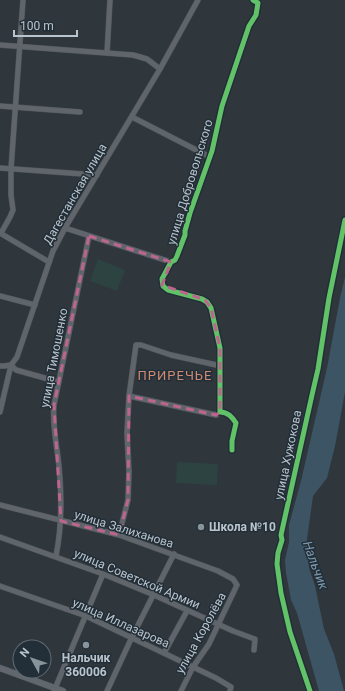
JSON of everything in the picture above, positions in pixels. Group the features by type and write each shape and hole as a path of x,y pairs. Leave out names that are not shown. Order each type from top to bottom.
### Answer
{"main road":[{"path":"0,668 55,690 62,691"}],"street":[{"path":"23,0 11,169 11,195 13,210 0,233 49,262"},
{"path":"107,53 110,0"},
{"name":"Дагестанская улица","path":"0,412 11,365 17,357 49,262 64,228 132,117 198,0"},
{"name":"улица Добровольского","path":"220,412 218,335 214,319 207,302 192,295 168,290 163,286 162,279 171,262 175,260 182,246 190,213 210,157 222,106 249,26 258,8 258,3 253,0"},
{"path":"0,45 140,56 160,68"},
{"path":"0,106 80,112"},
{"path":"132,117 210,157"},
{"path":"0,168 97,175"},
{"name":"улица Хужокова","path":"310,691 284,613 277,572 278,553 318,369 329,298 345,220"},
{"path":"64,228 171,262"},
{"name":"улица Тимошенко","path":"56,556 61,520 61,495 53,412 89,236"},
{"path":"0,296 35,305"},
{"path":"119,535 128,500 129,472 127,434 129,396 136,345 141,345 171,355 220,366"},
{"path":"0,366 11,365 16,370 59,382"},
{"path":"129,396 216,415 220,412 229,414 236,423 232,450"},
{"name":"улица Залиханова","path":"0,505 119,535 218,571 237,583"},
{"name":"улица Советской Армии","path":"0,536 154,594 187,611 254,639 254,650"},
{"path":"107,691 132,637 174,554"},
{"path":"55,690 103,574"},
{"name":"улица Королёва","path":"181,691 193,668 209,644 237,587 237,583"},
{"name":"улица Иллазарова","path":"0,586 86,616 164,653 231,689"},
{"path":"164,653 187,611"}],"highlighted area":[{"path":"89,236 171,262 162,285 205,300 211,308 220,348 220,412 216,415 129,396 128,500 119,535 61,521 54,405"}],"green space":[{"path":"98,259 125,270 117,291 90,281"},
{"path":"177,462 218,464 217,485 176,483"}],"water":[{"path":"345,277 345,392 335,446 327,478 313,496 307,539 309,568 315,586 324,629 334,654 344,691 319,691 297,613 291,600 285,560 289,542 289,525 301,481 327,368"}],"cycle path":[{"path":"232,450 232,441 236,423 230,415 220,412 220,348 211,308 207,302 202,299 168,290 163,286 162,279 171,262 175,260 185,235 190,213 212,151 222,106 249,26 256,15 258,3 253,0"},
{"path":"310,691 290,632 281,593 277,564 278,553 282,540 281,535 318,369 329,298 345,220"}],"place":[{"name":"Школа №10","path":"201,527"},
{"name":"Нальчик 360006","path":"86,645"}],"district":[{"name":"ПРИРЕЧЬЕ","path":"175,375"}],"water label":[{"name":"Нальчик","path":"316,565"}]}
